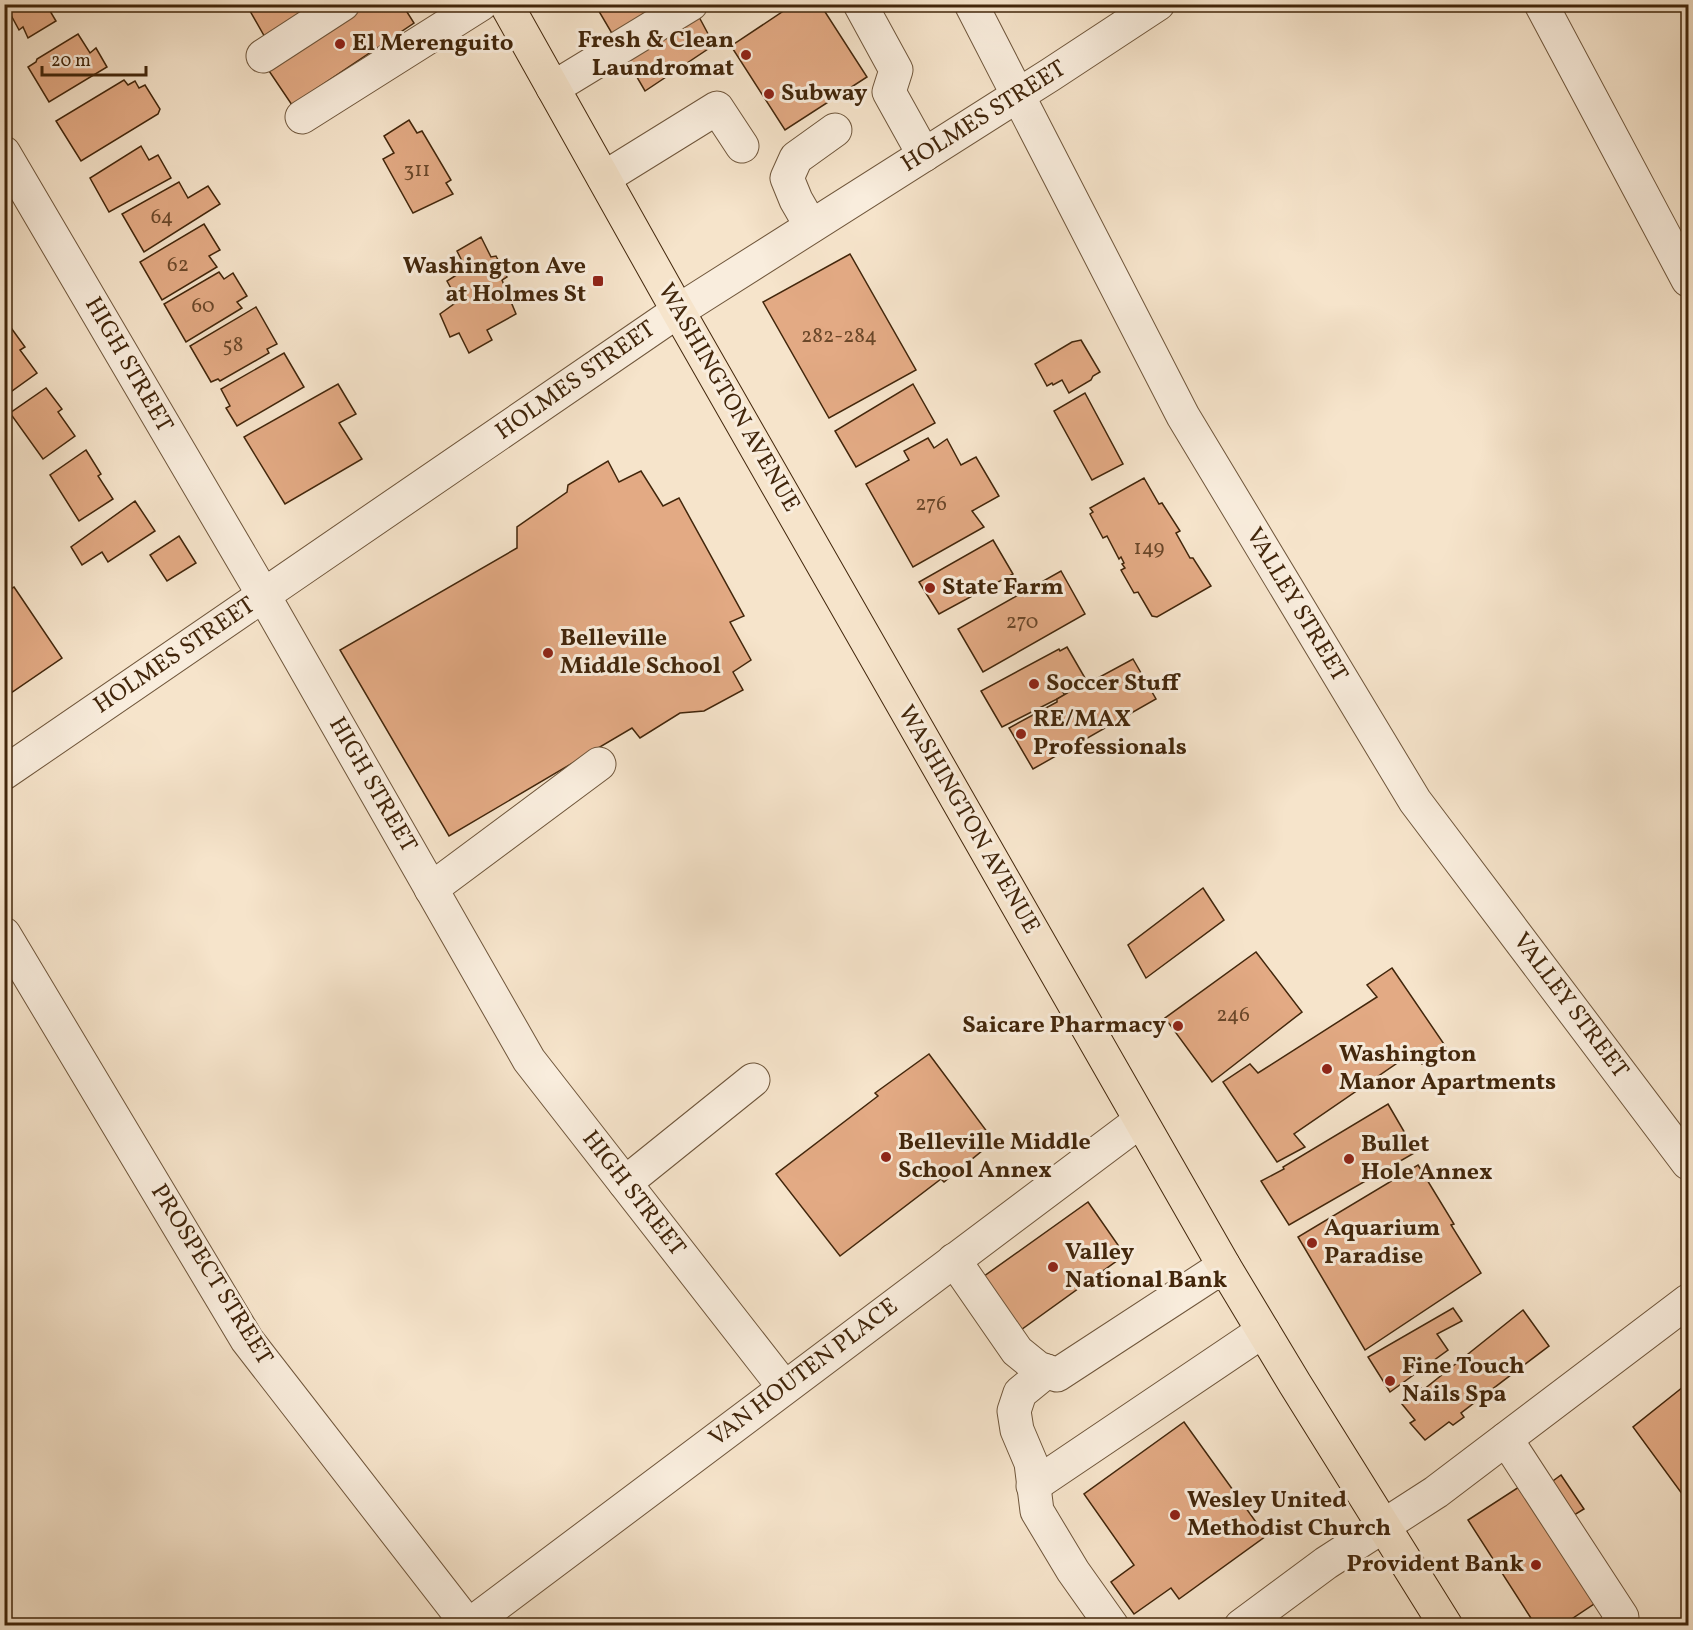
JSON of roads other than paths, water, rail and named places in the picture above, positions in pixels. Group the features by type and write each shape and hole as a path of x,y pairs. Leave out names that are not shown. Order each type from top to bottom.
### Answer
{"main road":[{"name":"WASHINGTON AVENUE","path":"506,4 678,310 1224,1266 1446,1626"}],"street":[{"path":"263,56 344,4"},
{"path":"302,117 481,4"},
{"path":"553,88 691,4"},
{"path":"860,4 896,70 889,92 924,155"},
{"name":"VALLEY STREET","path":"971,4 1183,416 1414,801 1689,1163"},
{"name":"HOLMES STREET","path":"4,773 678,310 1158,4"},
{"path":"1540,4 1689,280"},
{"path":"604,178 717,108 742,146"},
{"path":"811,226 787,178 796,158 835,130"},
{"name":"HIGH STREET","path":"4,153 264,596 529,1060 784,1387"},
{"path":"431,889 599,764"},
{"name":"PROSPECT STREET","path":"4,934 247,1340 468,1625"},
{"path":"625,1183 753,1080"},
{"name":"VAN HOUTEN PLACE","path":"468,1625 1140,1121"},
{"path":"954,1260 1017,1352 1038,1368 1057,1375 1224,1266"},
{"path":"1241,1626 1326,1563 1436,1492 1689,1301"},
{"path":"1033,1486 1263,1331"},
{"path":"1047,1371 1020,1393 1014,1411 1017,1430 1030,1463 1037,1511 1073,1571 1112,1626"},
{"path":"1506,1439 1622,1617 1616,1626"}],"place":[{"name":"El Merenguito","path":"340,44"},
{"name":"Fresh & Clean Laundromat","path":"746,55"},
{"name":"Subway","path":"769,94"},
{"name":"Washington Ave at Holmes St","path":"598,281"},
{"name":"State Farm","path":"930,588"},
{"name":"Belleville Middle School","path":"548,653"},
{"name":"Soccer Stuff","path":"1034,684"},
{"name":"RE/MAX Professionals","path":"1021,734"},
{"name":"Saicare Pharmacy","path":"1178,1026"},
{"name":"Washington Manor Apartments","path":"1327,1069"},
{"name":"Belleville Middle School Annex","path":"886,1157"},
{"name":"Bullet Hole Annex","path":"1349,1159"},
{"name":"Aquarium Paradise","path":"1312,1243"},
{"name":"Valley National Bank","path":"1053,1267"},
{"name":"Fine Touch Nails Spa","path":"1390,1381"},
{"name":"Wesley United Methodist Church","path":"1175,1515"},
{"name":"Provident Bank","path":"1536,1565"}]}
